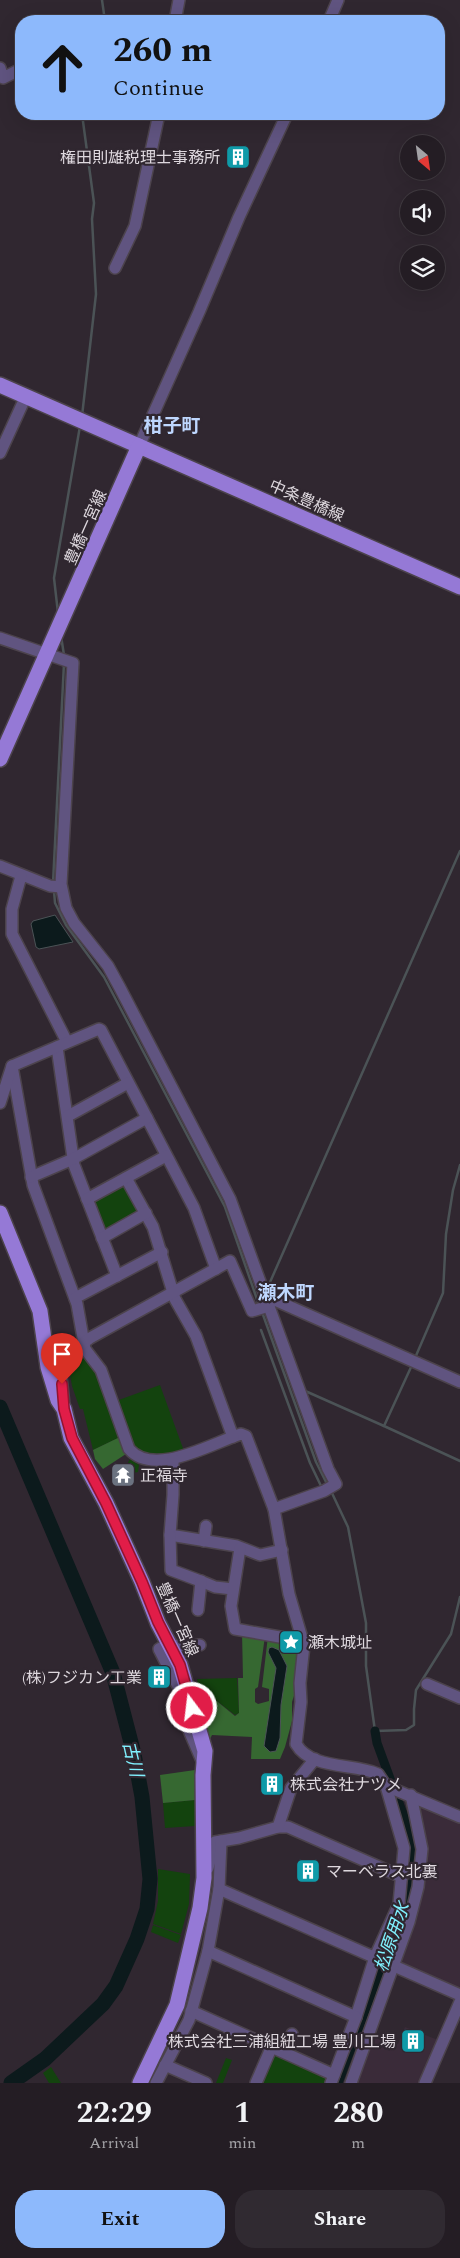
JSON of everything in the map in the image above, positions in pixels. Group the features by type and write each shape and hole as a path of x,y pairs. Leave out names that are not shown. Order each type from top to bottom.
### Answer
{"main road":[{"path":"0,385 139,446"},
{"name":"中条豊橋線","path":"139,446 460,588"},
{"name":"豊橋一宮線","path":"0,759 52,655 60,624 139,446"},
{"name":"豊橋一宮線","path":"0,1213 40,1311 48,1367 58,1400 64,1409 72,1438 106,1503 182,1671 205,1751 203,1763 204,1878 194,1936 177,2005 140,2083"}],"street":[{"path":"176,15 179,0"},
{"path":"332,15 338,0"},
{"path":"0,68 3,78 15,72"},
{"path":"115,268 135,226 158,120"},
{"path":"139,446 239,217 284,120"},
{"path":"0,453 26,396"},
{"path":"0,638 73,663 56,887 70,915 112,973 226,1191 295,1393 336,1484 328,1489 274,1509"},
{"path":"0,866 21,876 56,887"},
{"path":"21,876 12,909 12,934 62,1044 68,1116 74,1159 87,1199 117,1276"},
{"path":"0,1103 12,1066 62,1044 101,1030 194,1208 216,1269"},
{"path":"12,1066 31,1177 75,1298 85,1349 101,1370 130,1448 138,1457 146,1460 173,1459 241,1434 246,1436 274,1509 289,1594 303,1640 304,1653 300,1683 301,1702 295,1738 298,1748 315,1759 378,1774 387,1786 404,1848 399,1904 332,2079 285,2052 191,2010"},
{"path":"0,1073 22,1116"},
{"path":"68,1116 128,1083"},
{"path":"31,1177 74,1159 147,1118"},
{"path":"87,1199 166,1156"},
{"path":"126,1178 153,1227 174,1292 196,1336 233,1437"},
{"path":"102,1238 146,1213"},
{"path":"75,1298 162,1252"},
{"path":"64,1409 60,1367 62,1362 84,1343 233,1260 251,1309 265,1301 278,1301 460,1382"},
{"path":"173,1459 170,1535 171,1570 215,1587 233,1589"},
{"path":"204,1541 206,1526"},
{"path":"170,1535 240,1548 260,1555 282,1550"},
{"path":"240,1548 231,1606 235,1629 303,1640"},
{"path":"198,1610 201,1581"},
{"path":"171,1647 200,1645"},
{"path":"427,1684 460,1698"},
{"path":"278,1827 291,1788 315,1759"},
{"path":"387,1786 460,1817"},
{"path":"351,2083 412,1912 421,1866 421,1838 408,1794"},
{"path":"204,1878 215,1842 278,1827 288,1827 402,1877"},
{"path":"156,2083 189,2020 208,1951 219,1889 221,1841"},
{"path":"219,1889 460,1995"},
{"path":"208,1951 356,2017"},
{"path":"426,2083 460,2002"},
{"path":"285,2052 292,2034"},
{"path":"256,2083 272,2046"},
{"path":"165,2065 206,2083"}],"shaded area":[{"path":"55,915 73,942 39,949 36,947 31,924 33,921"},
{"path":"272,1647 279,1650 287,1666 281,1705 280,1738 276,1751 270,1752 264,1746 276,1668 268,1652 269,1648"},
{"path":"420,1804 460,1822 460,1988 456,1990 403,1966 400,1962 417,1919 426,1877 427,1850 424,1828 417,1807"},
{"path":"405,2027 438,2040 419,2083 357,2083 374,2034 398,2044"}],"green space":[{"path":"121,1184 127,1186 139,1208 137,1215 108,1231 102,1228 93,1204 96,1198"},
{"path":"79,1340 59,1360 58,1343"},
{"path":"79,1351 96,1368 122,1436 93,1450 83,1409 80,1409 72,1386 69,1369 65,1369 64,1366"},
{"path":"160,1385 184,1451 147,1458 133,1448 116,1401"},
{"path":"122,1436 129,1452 103,1469 95,1459 93,1450"},
{"path":"130,1459 139,1465 138,1472 133,1473 126,1466"},
{"path":"242,1632 265,1636 258,1687 255,1689 255,1702 258,1704 269,1701 269,1689 262,1687 268,1636 299,1642 300,1677 292,1702 292,1721 280,1759 251,1759 252,1737 212,1735 210,1739 206,1738 201,1701 208,1694 235,1716 239,1713 238,1678 243,1678"},
{"path":"237,1678 239,1713 235,1715 208,1694 201,1701 197,1679"},
{"path":"195,1770 195,1800 163,1803 160,1775"},
{"path":"195,1800 195,1826 165,1828 163,1803"},
{"path":"158,1869 190,1874 189,1904 181,1934 153,1924 158,1901"},
{"path":"153,1925 181,1935 178,1943 151,1932"},
{"path":"272,2052 328,2076 325,2083 258,2083"},
{"path":"226,2058 232,2060 223,2083 216,2083"},
{"path":"51,2067 61,2083 49,2083 43,2073"}],"waterway":[{"path":"102,0 104,15"},
{"path":"82,416 96,294 92,219 94,203 83,120"},
{"path":"58,613 54,578 80,426"},
{"path":"61,636 64,655"},
{"path":"53,883 64,663"},
{"path":"267,1289 460,851"},
{"path":"54,891 55,903 66,925 104,977 225,1207 259,1305"},
{"path":"415,1358 443,1293 446,1234 453,1190 460,1165"},
{"path":"262,1312 316,1462 327,1484"},
{"path":"261,1330 310,1463 321,1486"},
{"path":"412,1365 384,1426 460,1461"},
{"path":"303,1390 384,1426"},
{"name":"古川","path":"0,1407 113,1673 134,1754 142,1797 150,1879 147,1909 137,1939 116,1986 103,2004 45,2059 11,2083"},
{"path":"331,1491 348,1527 366,1623 366,1666 375,1731 406,1730 414,1725 416,1690 451,1634 460,1597"},
{"name":"松原用水","path":"338,2083 404,1906 412,1868 410,1833 377,1743 375,1731"}],"place":[{"name":"権田則雄税理士事務所","path":"238,157"},
{"name":"正福寺","path":"123,1475"},
{"name":"瀬木城址","path":"291,1642"},
{"name":"(株)フジカン工業","path":"159,1677"},
{"name":"株式会社ナツメ","path":"272,1784"},
{"name":"マーベラス北裏","path":"308,1871"},
{"name":"株式会社三浦組紐工場 豊川工場","path":"413,2041"}],"district":[{"name":"柑子町","path":"172,425"},
{"name":"瀬木町","path":"286,1292"}],"route":[{"path":"62,1384 64,1409 72,1438 106,1503 146,1590 158,1622 180,1665 192,1708"}]}
